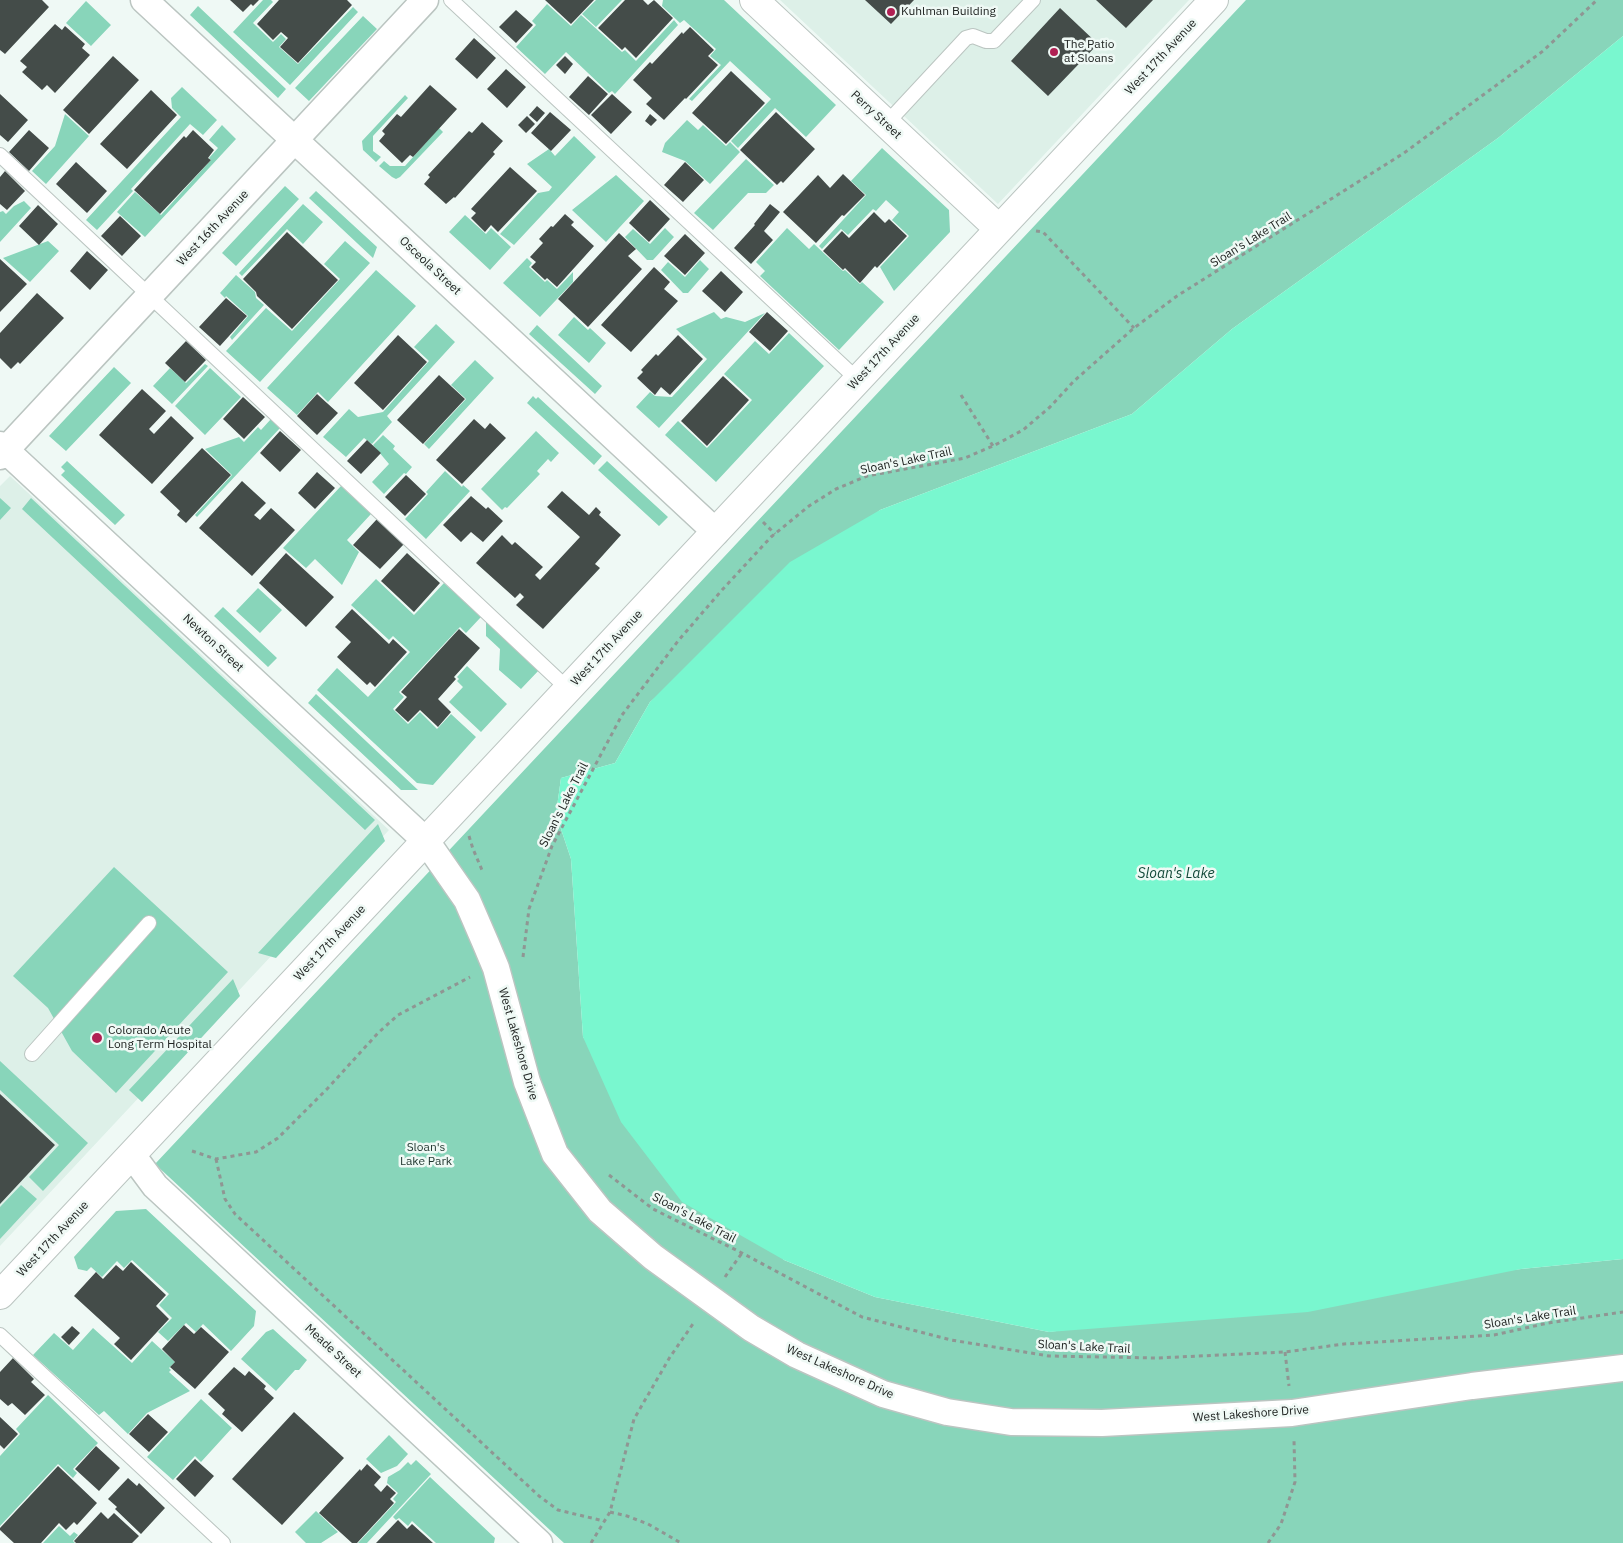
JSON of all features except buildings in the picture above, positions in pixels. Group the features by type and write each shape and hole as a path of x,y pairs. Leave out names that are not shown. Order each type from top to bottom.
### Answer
{"street":[{"name":"Osceola Street","path":"144,0 716,532"},
{"name":"West 16th Avenue","path":"2,451 425,0"},
{"name":"Perry Street","path":"754,0 999,229"},
{"name":"West 17th Avenue","path":"0,1295 1214,0"},
{"name":"Newton Street","path":"2,451 426,841"},
{"name":"West Lakeshore Drive","path":"426,841 467,900 496,968 527,1082 555,1154 600,1211 653,1257 751,1328 796,1355 883,1394 947,1412 1011,1422 1093,1423 1292,1414 1472,1386 1623,1368"},
{"name":"Meade Street","path":"132,1155 155,1186 538,1542"}],"lane":[{"path":"451,0 858,380"},
{"path":"886,124 963,41 973,36 986,41 994,41 1033,0"},
{"path":"0,155 568,689"},
{"path":"32,1054 149,923"},
{"path":"0,1335 223,1543"}],"path":[{"name":"Sloan's Lake Trail","path":"496,968 522,965 529,909 552,846 622,715 678,642 722,590 775,534 809,506 836,489 867,476 965,458 1023,430 1050,407 1074,381 1134,328 1177,296 1404,153 1543,51 1597,0"},
{"path":"1043,232 1134,328"},
{"path":"961,396 993,446"},
{"path":"759,519 775,534"},
{"path":"192,1151 216,1159 256,1152 278,1138 328,1088 378,1032 398,1015 469,977 496,968"},
{"path":"216,1159 224,1199 235,1214 538,1496 558,1510 604,1521"},
{"name":"Sloan's Lake Trail","path":"603,1171 653,1208 862,1317 951,1340 1049,1356 1157,1358 1284,1352 1344,1344 1494,1335 1548,1323 1623,1312"},
{"path":"591,1543 610,1512 634,1419 670,1357 742,1253"},
{"path":"1268,1543 1281,1524 1296,1482 1292,1414 1284,1352"},
{"path":"610,1512 648,1524 680,1543"}],"shaded area":[{"path":"780,0 1189,0 998,204"},
{"name":"Colorado Acute Long Term Hospital","path":"10,476 389,830 0,1246 0,486"}],"green space":[{"path":"263,0 271,0 273,2 253,23 273,42 281,34 286,39 279,47 298,64 353,7 358,12 290,85 233,32"},
{"path":"596,0 622,0 596,27 582,14"},
{"path":"663,0 724,0 836,105 806,137 775,108 738,148 731,141 771,99 730,61 692,101 689,99 721,65 710,56 716,49 684,20 680,23 662,6"},
{"name":"Sloan's Lake Park","path":"1246,0 1623,0 1623,36 1498,138 1232,329 1132,414 880,510 650,702 615,763 561,778 556,814 571,859 583,1037 784,1260 875,1297 1049,1332 1521,1269 1623,1259 1623,1543 564,1543 155,1164"},
{"path":"86,1 111,25 91,46 66,23"},
{"path":"547,4 571,26 581,15 622,52 625,50 636,61 674,20 678,25 615,94 612,91 609,93 566,52 545,74 516,47 536,25 532,21"},
{"path":"198,6 286,89 278,98 190,15"},
{"path":"363,16 377,29 309,101 295,88"},
{"path":"182,87 217,120 203,135 190,124 97,230 86,220 181,117 172,108 171,98"},
{"path":"405,95 408,98 373,136 373,151 381,157 376,162 363,150 362,141"},
{"path":"65,114 89,136 46,184 32,171 55,146"},
{"path":"687,120 698,130 703,125 726,146 730,142 740,152 710,184 685,161 662,152 665,143"},
{"path":"222,125 236,139 145,237 117,212 135,192 161,215 211,160 209,158 218,148 209,140"},
{"path":"439,128 443,132 400,177 396,179 392,177 379,166 384,161 390,166 405,166"},
{"path":"574,136 596,157 514,245 500,234 538,193 549,191 552,187 527,164 549,149 555,156"},
{"path":"882,148 949,210 950,232 894,291 880,267 909,236 892,220 899,212 886,200 876,211 873,209 848,235 841,229 822,249 819,246 866,195 851,181"},
{"path":"746,159 774,185 766,193 748,193 713,230 694,213"},
{"path":"616,175 644,201 606,242 572,210"},
{"path":"285,186 299,199 236,266 222,253"},
{"path":"316,191 377,247 373,258 309,198"},
{"path":"24,201 31,208 0,242 0,212 3,211 6,214 14,206"},
{"path":"303,204 323,222 303,244 287,229 242,276 239,273"},
{"path":"465,215 486,234 491,228 511,247 490,270 449,232"},
{"path":"665,228 674,237 653,260 647,260 625,237 633,229 650,244"},
{"path":"787,228 809,249 814,244 843,271 845,270 860,284 862,282 884,302 839,350 760,276 765,271 756,262"},
{"path":"48,241 59,251 30,282 3,258"},
{"path":"345,241 370,263 260,382 226,351 266,308 292,331 340,279 324,264"},
{"path":"527,258 532,263 529,267 545,282 547,280 557,289 573,272 573,282 540,317 503,283"},
{"path":"700,260 709,269 688,293 683,293 661,270 668,262 685,277"},
{"path":"376,270 416,306 328,402 318,392 297,415 267,388"},
{"path":"236,275 255,292 256,298 264,305 232,340 230,337 248,316 220,293"},
{"path":"714,312 721,319 726,317 745,322 765,313 659,428 636,407 650,392 655,396 672,397 707,359 676,329"},
{"path":"574,317 588,330 590,328 606,343 589,363 558,335"},
{"path":"436,324 455,342 387,416 392,422 372,444 364,438 346,457 323,437 349,409 358,417 383,412 429,361 414,347"},
{"path":"537,325 602,386 595,394 529,334"},
{"path":"789,333 824,366 716,482 665,435 678,421 707,448 752,400 724,374 755,341 769,354"},
{"path":"475,360 494,378 429,449 424,444 466,399 451,385"},
{"path":"205,364 208,366 172,404 153,386 170,368 186,383"},
{"path":"114,367 131,383 66,451 49,436"},
{"path":"210,368 241,397 205,435 175,406"},
{"path":"533,396 536,399 538,397 602,456 594,465 527,403"},
{"path":"271,419 280,428 197,517 195,515 232,475 205,449 239,437 244,442 258,427 261,430"},
{"path":"536,431 559,453 551,462 548,459 537,471 540,474 507,508 505,507 502,510 481,489"},
{"path":"383,435 395,446 393,449 412,467 384,494 372,482 389,464 373,445"},
{"path":"67,461 125,515 115,525 61,475 65,471 61,467"},
{"path":"607,461 668,517 659,526 598,470"},
{"path":"445,471 462,487 463,485 470,491 426,539 405,519 428,494 426,492"},
{"path":"341,486 371,514 347,540 359,552 342,585 315,559 306,568 283,548"},
{"path":"0,498 11,508 0,520"},
{"path":"31,498 375,820 365,830 22,509"},
{"path":"376,579 414,615 444,583 481,617 466,633 460,627 399,692 404,697 393,709 408,724 420,712 437,729 451,714 476,737 433,785 417,783 317,690 337,668 368,697 410,652 393,636 389,640 351,605"},
{"path":"258,588 282,610 260,633 236,611"},
{"path":"223,607 277,658 268,667 214,616"},
{"path":"486,620 540,669 521,689 499,670 500,649 486,636"},
{"path":"467,666 507,704 481,732 449,702 463,687 457,681 459,679 457,677"},
{"path":"316,694 418,790 401,790 308,703"},
{"path":"378,824 385,841 276,958 258,953"},
{"path":"114,867 228,972 116,1093 72,1051 48,1008 13,976"},
{"path":"233,979 240,996 142,1102 129,1090"},
{"path":"0,1061 88,1143 43,1191 29,1177 59,1145 0,1090"},
{"path":"21,1185 37,1199 0,1239 0,1207"},
{"path":"146,1209 256,1311 254,1326 231,1351 203,1324 196,1332 186,1323 168,1341 158,1332 172,1318 159,1305 169,1294 132,1260 124,1268 117,1261 102,1277 91,1267 87,1271 78,1269 74,1257 116,1211"},
{"path":"93,1328 132,1363 152,1341 175,1362 169,1368 171,1370 169,1372 190,1391 147,1413 128,1434 104,1411 99,1415 33,1355 54,1333 73,1350"},
{"path":"273,1329 307,1360 276,1391 241,1359 266,1332"},
{"path":"48,1395 98,1443 73,1469 77,1473 73,1478 58,1464 0,1526 0,1456 20,1434 16,1429"},
{"path":"201,1399 232,1428 201,1462 195,1456 173,1480 147,1457"},
{"path":"389,1435 408,1454 397,1466 381,1473 366,1459"},
{"path":"416,1460 431,1474 367,1543 358,1543 396,1502 393,1499 398,1493 387,1483 388,1477 400,1470 408,1462 411,1465"},
{"path":"430,1477 495,1538 494,1543 436,1543 412,1521 408,1526 399,1518 396,1520 393,1517"},
{"path":"316,1511 338,1532 321,1543 306,1543 295,1532"},
{"path":"59,1526 70,1536 74,1532 78,1535 73,1541 75,1543 43,1543"}],"water":[{"name":"Sloan's Lake","path":"1623,36 1623,1259 1521,1269 1308,1312 1049,1332 875,1297 784,1260 682,1202 621,1122 583,1037 571,859 556,814 561,778 615,763 650,702 790,562 880,510 1132,414 1232,329 1498,138"}],"place":[{"name":"Kuhlman Building","path":"891,12"},
{"name":"The Patio at Sloans","path":"1054,52"},
{"name":"Colorado Acute Long Term Hospital","path":"97,1038"}]}
